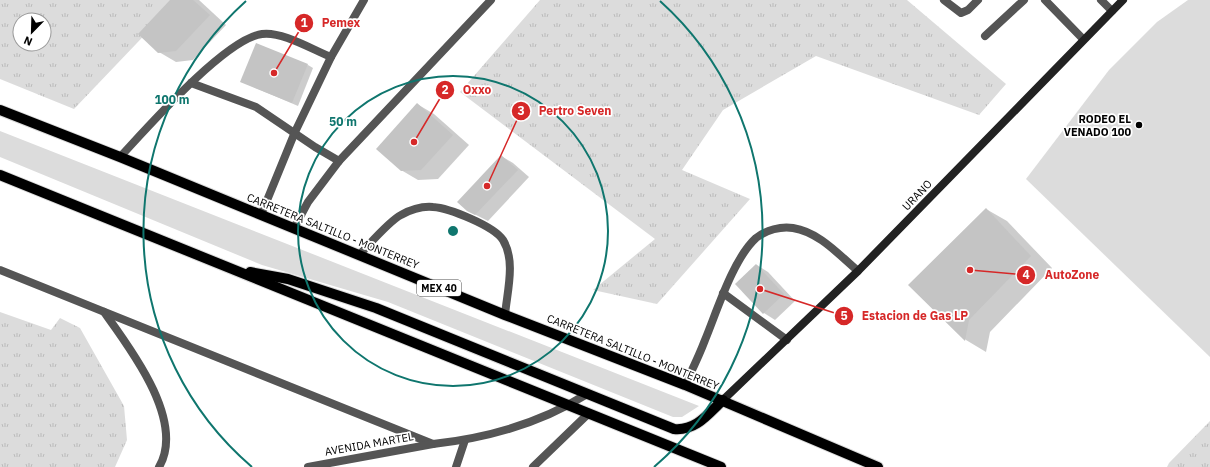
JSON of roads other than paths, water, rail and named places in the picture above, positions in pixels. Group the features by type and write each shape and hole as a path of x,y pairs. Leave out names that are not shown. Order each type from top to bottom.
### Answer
{"main road":[{"name":"CARRETERA SALTILLO - MONTERREY","path":"0,110 120,157 505,315 723,400 878,467"},
{"path":"0,175 721,467"},
{"path":"231,269 288,279 332,292 376,308 666,426 682,430 697,425 723,400"}],"street":[{"path":"261,215 295,132 331,57 364,0"},
{"path":"294,228 308,202 339,161 491,0"},
{"path":"944,0 961,12 968,10 978,0"},
{"path":"985,36 1024,0"},
{"path":"1045,0 1083,39"},
{"path":"1101,0 1112,10"},
{"name":"URANO","path":"723,400 858,271 1083,39 1123,0"},
{"path":"120,157 191,83 236,46 249,38 262,34 275,34 331,57"},
{"path":"191,83 256,107 295,132 315,148 339,161"},
{"path":"359,255 399,216 417,208 442,208 494,229 503,240 510,264 505,315"},
{"path":"685,385 723,293 749,247 757,238 766,232 780,228 794,228 816,236 858,271"},
{"path":"0,270 433,444"},
{"path":"723,293 787,340"},
{"path":"103,312 132,350 162,412 166,447 159,467"},
{"name":"AVENIDA MARTEL","path":"308,467 433,444 465,440 518,426 570,405 587,394"},
{"path":"533,467 589,413"},
{"path":"456,467 465,440"}],"place":[{"name":"Pemex","path":"274,73"},
{"name":"RODEO EL VENADO 100","path":"1139,125"},
{"name":"Oxxo","path":"414,142"},
{"name":"Pertro Seven","path":"487,186"},
{"name":"AutoZone","path":"970,270"},
{"name":"Estacion de Gas LP","path":"760,289"}]}
